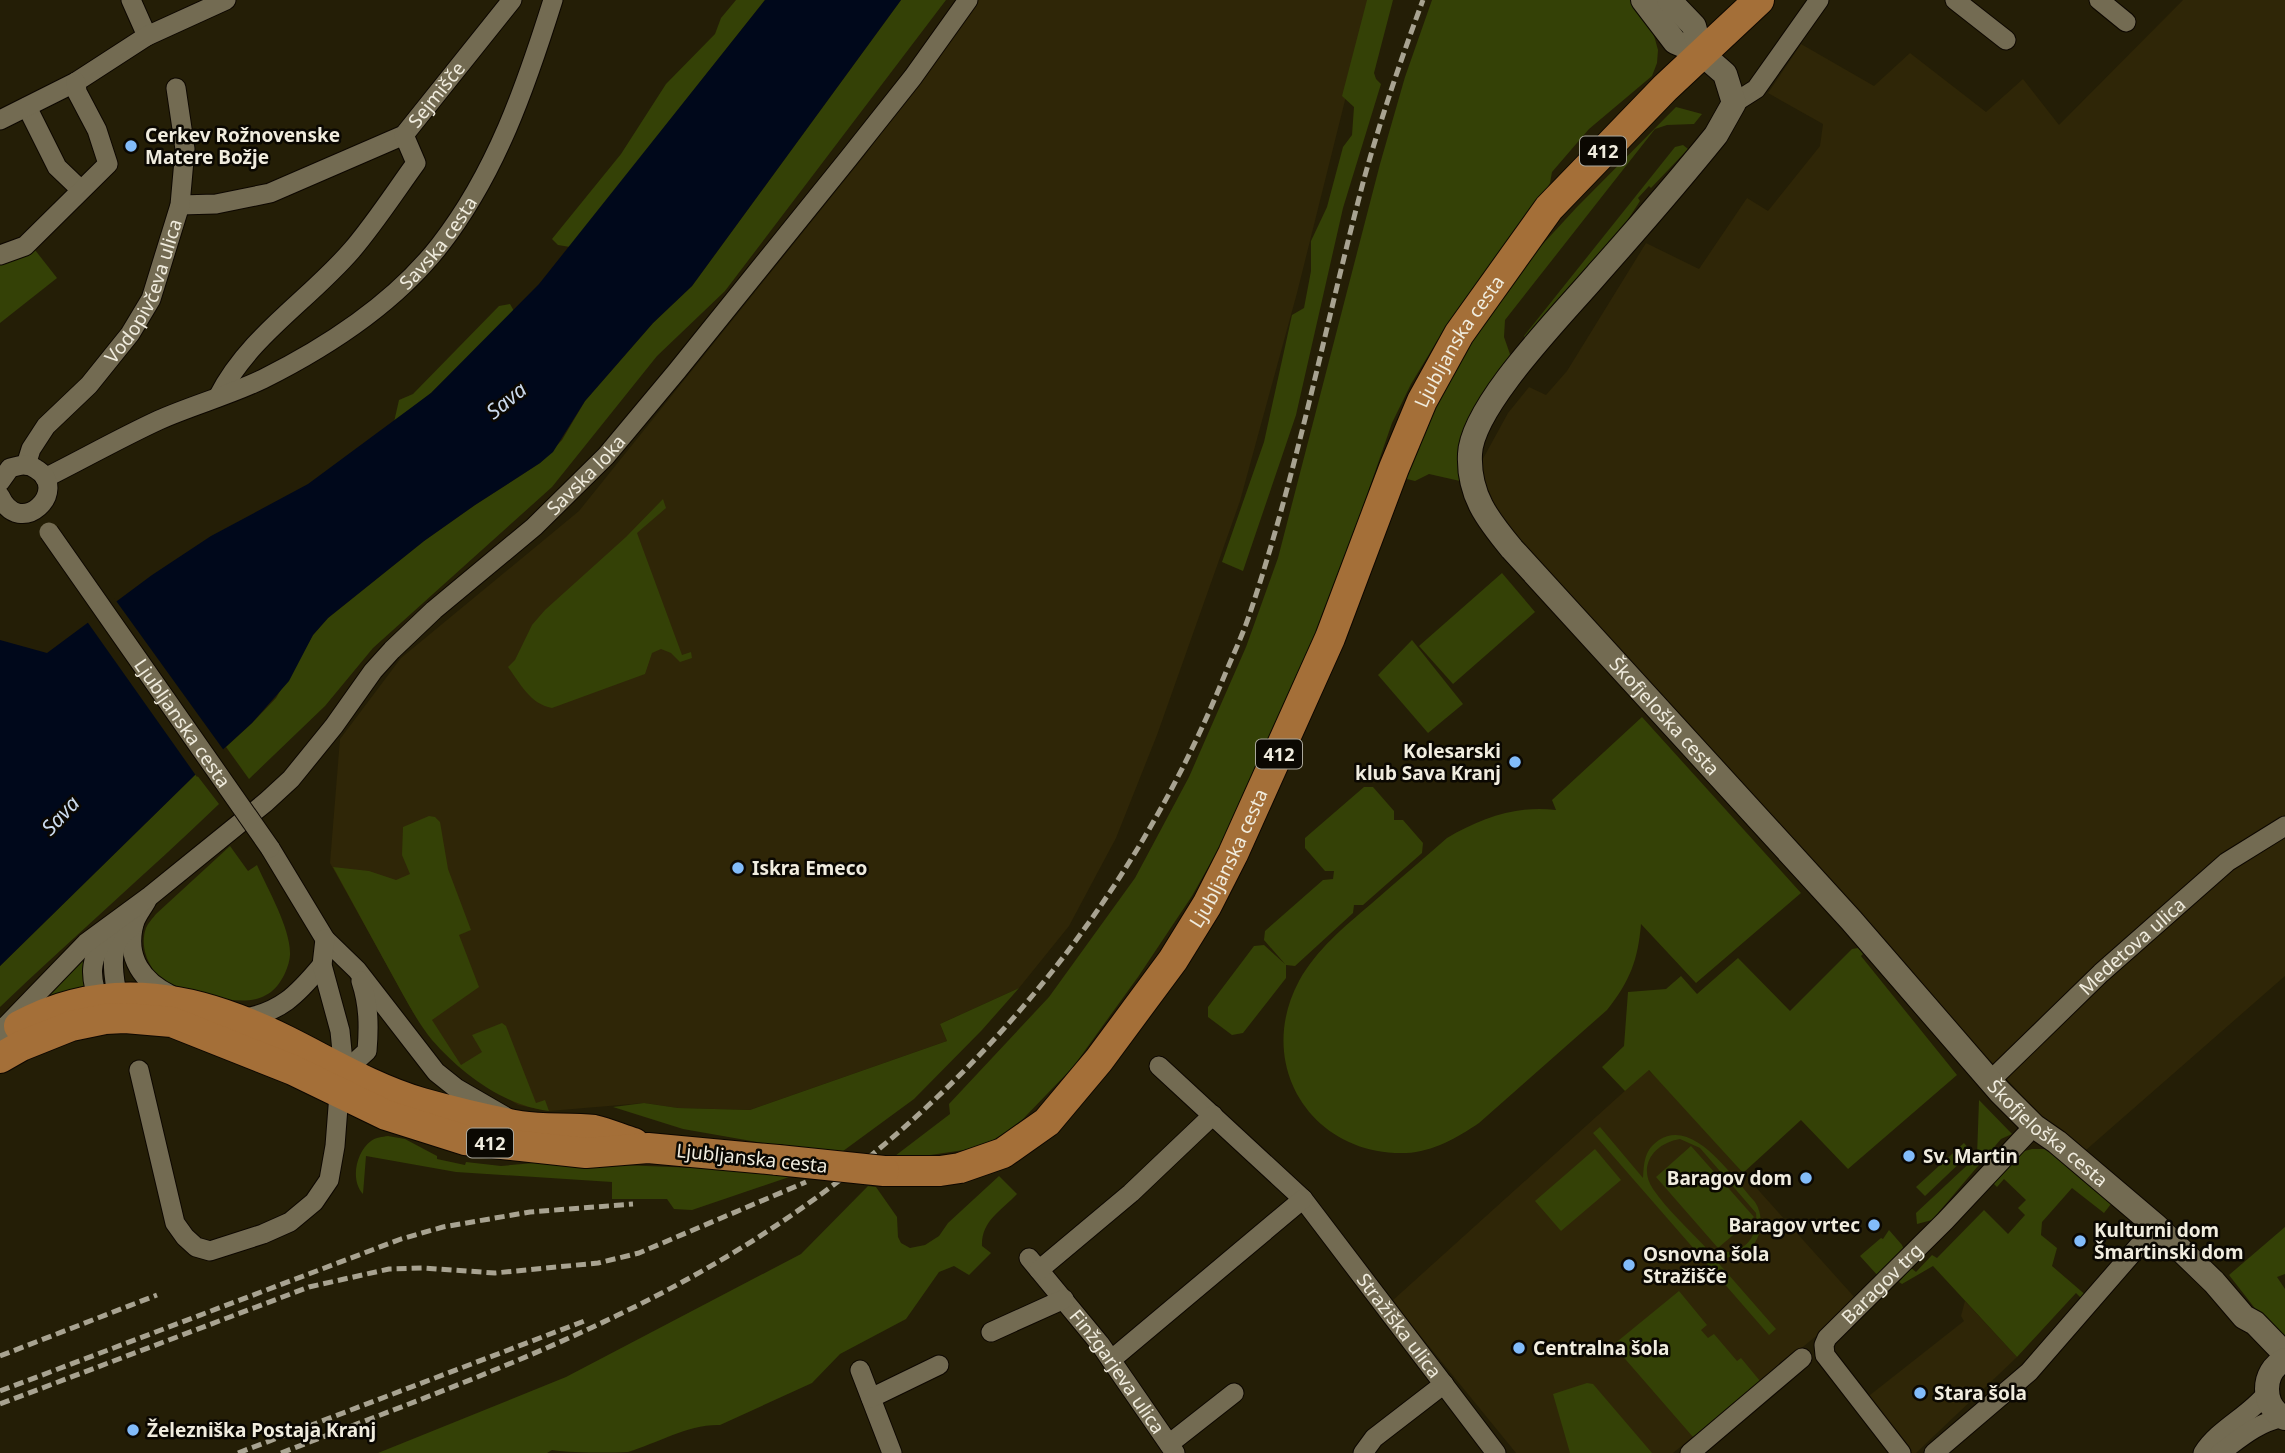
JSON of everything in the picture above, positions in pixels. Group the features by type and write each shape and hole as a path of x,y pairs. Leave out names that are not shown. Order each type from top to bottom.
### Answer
{"main road":[{"name":"Ljubljanska cesta","path":"1700,53 1721,20 1741,0"},
{"name":"Ljubljanska cesta","path":"0,1058 21,1046 111,1008 172,1022 293,1070 342,1083 386,1115 465,1140 586,1153 648,1148 884,1171 940,1171 960,1168 1003,1153 1047,1122 1071,1096 1173,960 1208,905 1331,638 1394,468 1422,401 1459,334 1549,208 1700,53 1759,0"},
{"name":"412","path":"0,1034 65,1005 111,1008 156,998 240,1019 288,1041 342,1083 522,1126"},
{"name":"Ljubljanska cesta","path":"522,1126 595,1130 648,1148"}],"street":[{"path":"131,0 147,36"},
{"name":"Sejmišče","path":"180,205 226,202 270,192 404,135 512,0"},
{"name":"Savska cesta","path":"45,478 160,419 261,380 322,347 353,326 410,279 441,245 480,185 510,124 553,0"},
{"name":"Savska loka","path":"0,1034 86,943 149,896 291,779 392,650 434,610 534,527 606,456 856,149 913,77 968,0"},
{"path":"1643,0 1675,42 1700,53 1725,74 1734,103 1756,89 1819,0"},
{"path":"1669,0 1694,26 1700,53"},
{"path":"1955,0 2006,40"},
{"path":"2099,0 2126,22"},
{"path":"0,120 76,82 147,36 223,1"},
{"path":"0,255 25,246 108,164 97,130 77,92 76,82"},
{"name":"Vodopivčeva ulica","path":"26,465 31,449 46,426 89,385 130,334 151,299 180,205 185,149 176,88"},
{"name":"Škofjeloška cesta","path":"1734,103 1716,135 1525,359 1488,408 1476,430 1470,453 1477,498 1486,518 1512,549 1851,920 1990,1081 2034,1126 2157,1226 2214,1282 2244,1317 2255,1323 2285,1354"},
{"path":"27,107 57,167 80,189"},
{"path":"218,397 229,376 268,329 352,250 416,163 404,135"},
{"path":"0,481 10,468 26,465 40,471 45,478 48,493 34,511 19,513 5,505 0,498"},
{"name":"Ljubljanska cesta","path":"34,511 270,848 325,939 357,970 436,1072 456,1088 522,1126"},
{"name":"Medetova ulica","path":"1990,1081 2101,973 2227,862 2285,826"},
{"path":"111,1008 118,940 134,924 149,896"},
{"path":"111,1008 92,969 94,953 113,923"},
{"path":"134,924 134,961 141,973 154,987 188,1004"},
{"path":"139,1070 175,1223 185,1237 196,1247 210,1251 290,1222 314,1202 329,1180 335,1146 342,1083 340,1031 322,965 325,939"},
{"path":"240,1019 274,1010 293,997 322,965"},
{"path":"342,1083 367,1051 369,1024 365,994 357,970"},
{"name":"Stražiška ulica","path":"1159,1066 1303,1199 1496,1453"},
{"name":"Finžgarjeva ulica","path":"1213,1115 1131,1193 1034,1264 1111,1360 1172,1448 1234,1393"},
{"name":"Baragov trg","path":"1901,1453 1825,1355 1824,1345 1827,1338 1945,1221 2034,1126"},
{"path":"1111,1360 1303,1199"},
{"path":"1934,1453 2029,1372 2157,1226"},
{"name":"Finžgarjeva ulica","path":"991,1332 1064,1300"},
{"name":"Škofjeloška cesta","path":"2244,1317 2247,1329 2274,1376 2274,1412 2283,1418"},
{"path":"1690,1453 1802,1359"},
{"path":"870,1398 939,1365"},
{"path":"860,1370 891,1453"},
{"path":"2203,1453 2210,1442 2246,1416 2274,1376"},
{"path":"1363,1453 1374,1438 1444,1384"},
{"path":"2220,1453 2255,1428 2271,1420 2283,1418"}],"shaded area":[{"path":"978,0 1370,0 1297,293 1240,501 1157,735 1116,838 1069,926 1019,988 940,1024 947,1041 750,1110 678,1108 644,1103 549,1111 518,1105 458,1066 432,1039 413,1012 330,863 340,739 401,658 579,511 865,155"},
{"path":"2183,0 2285,0 2285,976 2086,1150 2037,1112 1491,513 1479,466 1508,413 1529,387 1546,395 1567,371 1646,243 1699,269 1747,198 1768,211 1820,146 1823,124 1768,93 1801,44 1874,86 1910,53 1986,112 2023,79 2059,125"},
{"name":"Osnovna šola Stražišče","path":"1648,1070 1856,1299 1820,1333 1673,1453 1516,1453 1392,1301"},
{"path":"1965,1301 2017,1357 1916,1453 1908,1453 1865,1399 1964,1321 1961,1316"}],"green space":[{"path":"736,0 765,0 570,247 558,245 552,239 621,154 666,84 715,34 721,18"},
{"path":"901,0 946,0 725,291 657,356 552,487 373,648 325,706 249,779 226,747 276,698 313,635 328,618 424,541 540,463 562,440 585,401 653,323 692,286"},
{"path":"1367,0 1393,0 1374,73 1381,84 1343,208 1296,415 1243,571 1222,562 1264,442 1292,315 1304,308 1311,271 1311,241 1327,207 1343,147 1352,135 1354,107 1342,96"},
{"path":"1432,0 1631,0 1650,25 1658,50 1657,63 1652,76 1589,129 1552,172 1550,183 1537,206 1437,341 1411,384 1392,423 1335,587 1286,707 1219,848 1192,896 1138,977 1073,1067 1009,1130 971,1149 910,1158 899,1155 891,1159 950,1114 949,1104 1049,997 1135,878 1189,777 1246,647 1278,558 1380,164 1405,77"},
{"path":"1676,107 1702,114 1694,124 1667,125 1655,129 1505,320 1504,337 1511,357 1461,446 1460,481 1429,474 1415,481 1403,478 1418,439 1483,319 1519,270"},
{"path":"1683,145 1688,149 1638,198 1640,201 1608,250 1528,343 1524,336 1675,147"},
{"path":"29,247 35,250 57,278 0,323 0,259"},
{"path":"510,304 514,311 431,393 394,422 399,400 413,394 499,306"},
{"path":"663,499 666,508 637,533 682,655 691,652 692,658 680,662 671,653 661,649 652,653 645,674 552,708 544,706 526,692 508,667 515,660 532,625"},
{"path":"1502,573 1535,612 1453,684 1419,646"},
{"path":"1412,640 1463,704 1428,733 1378,675"},
{"path":"1642,717 1801,893 1696,983 1641,924 1632,970 1607,1010 1479,1123 1445,1143 1406,1153 1373,1150 1343,1139 1319,1122 1300,1100 1288,1073 1284,1044 1287,1013 1306,969 1341,930 1447,838 1473,824 1513,811 1556,810 1552,800"},
{"path":"196,774 219,804 0,1007 0,966"},
{"path":"1364,787 1373,787 1394,811 1394,820 1403,820 1423,843 1422,853 1363,905 1354,905 1353,913 1295,966 1286,965 1286,978 1243,1033 1232,1035 1208,1017 1208,1007 1254,946 1264,945 1285,964 1264,940 1265,931 1323,880 1333,879 1334,871 1325,871 1305,848 1305,838"},
{"path":"429,816 440,822 448,869 471,930 459,935 479,987 432,1020 461,1065 482,1052 472,1035 502,1023 506,1026 536,1103 545,1100 549,1111 516,1102 484,1086 432,1040 420,1024 333,867 369,871 396,880 410,874 402,855 403,827"},
{"path":"230,846 248,871 257,865 283,922 289,945 289,960 279,983 271,992 254,1000 226,999 177,988 158,976 145,953 144,936 149,922"},
{"path":"1858,948 1863,954 1861,956 1957,1075 1848,1169 1801,1120 1743,1173 1649,1070 1625,1091 1602,1067 1624,1046 1628,992 1666,989 1681,976 1697,994 1738,958 1790,1011 1852,949"},
{"path":"81,960 85,965 87,989 47,1000 45,993"},
{"path":"1019,988 914,1099 839,1154 813,1152 683,1129 613,1107 644,1103 678,1108 750,1110 947,1041 940,1024"},
{"path":"1979,1100 2012,1134 2001,1139 1932,1220 1917,1224 1916,1213 1977,1156"},
{"path":"1600,1127 1643,1178 1650,1148 1659,1140 1672,1135 1699,1143 1725,1166 1755,1202 1761,1222 1756,1242 1746,1252 1735,1257 1714,1258 1776,1329 1769,1335 1593,1133","holes":["1680,1139 1700,1148 1756,1213 1754,1233 1750,1240 1737,1250 1708,1250 1665,1205 1649,1180 1647,1172 1651,1156 1663,1145"]},
{"path":"388,1136 405,1139 437,1156 437,1159 465,1165 466,1162 501,1166 545,1162 723,1169 792,1176 692,1210 674,1209 667,1199 612,1199 612,1182 456,1172 366,1156 363,1194 356,1174 358,1159 371,1141"},
{"path":"1964,1143 1968,1148 1965,1158 1925,1196 1916,1187"},
{"path":"1691,1146 1754,1217 1718,1248 1656,1177"},
{"path":"1595,1149 1621,1180 1561,1231 1535,1201"},
{"path":"2047,1149 2111,1204 2104,1213 2072,1188 2042,1222 2041,1235 2057,1248 2052,1266 2088,1297 2084,1301 2076,1293 2017,1357 1933,1266 1902,1284 1899,1282 1911,1268 1916,1272 1932,1255 1937,1258 1984,1210 2008,1234 2025,1215 2018,1208 2026,1200 2004,1179 1997,1187 1993,1183 2021,1152"},
{"path":"999,1176 1017,1194 988,1223 982,1246 991,1253 969,1275 954,1266 939,1272 906,1319 840,1354 812,1383 720,1425 685,1431 628,1452 552,1450 547,1453 378,1453 566,1377 801,1254 868,1186 876,1187 897,1217 898,1237 901,1243 910,1248 925,1245 939,1236 948,1223"},
{"path":"2285,1227 2285,1274 2277,1277 2285,1289 2285,1339 2268,1325 2229,1275"},
{"path":"1889,1230 1904,1250 1879,1277 1860,1256 1883,1239"},
{"path":"1679,1291 1707,1325 1701,1330 1708,1338 1714,1334 1737,1361 1741,1358 1760,1381 1693,1437 1613,1345"},
{"path":"1587,1383 1593,1384 1652,1453 1570,1453 1553,1394"}],"water":[{"name":"Sava","path":"765,0 901,0 692,286 653,323 585,401 553,452 424,541 328,618 313,635 289,681 252,723 196,774 0,966 0,640 47,653 152,575 211,536 308,484 431,393 539,284"}],"pier":[{"path":"114,598 225,752 197,777 86,620"}],"railway":[{"path":"281,1453 503,1367 611,1318 716,1263 799,1210 877,1151 949,1086 1016,1015 1077,939 1132,858 1180,773 1248,619 1283,503 1364,179 1423,0"},
{"path":"0,1404 309,1287 389,1269 424,1268 495,1273 598,1263 639,1253 806,1182"},
{"path":"0,1391 401,1239 443,1227 530,1212 633,1204"},
{"path":"0,1356 157,1295"},
{"path":"238,1453 587,1320"}],"place":[{"name":"Cerkev Rožnovenske Matere Božje","path":"131,146"},
{"name":"Kolesarski klub Sava Kranj","path":"1515,762"},
{"name":"Iskra Emeco","path":"738,868"},
{"name":"Sv. Martin","path":"1909,1156"},
{"name":"Baragov dom","path":"1806,1178"},
{"name":"Baragov vrtec","path":"1874,1225"},
{"name":"Kulturni dom Šmartinski dom","path":"2080,1241"},
{"name":"Osnovna šola Stražišče","path":"1629,1265"},
{"name":"Centralna šola","path":"1519,1348"},
{"name":"Stara šola","path":"1920,1393"},
{"name":"Železniška Postaja Kranj","path":"133,1430"}]}
